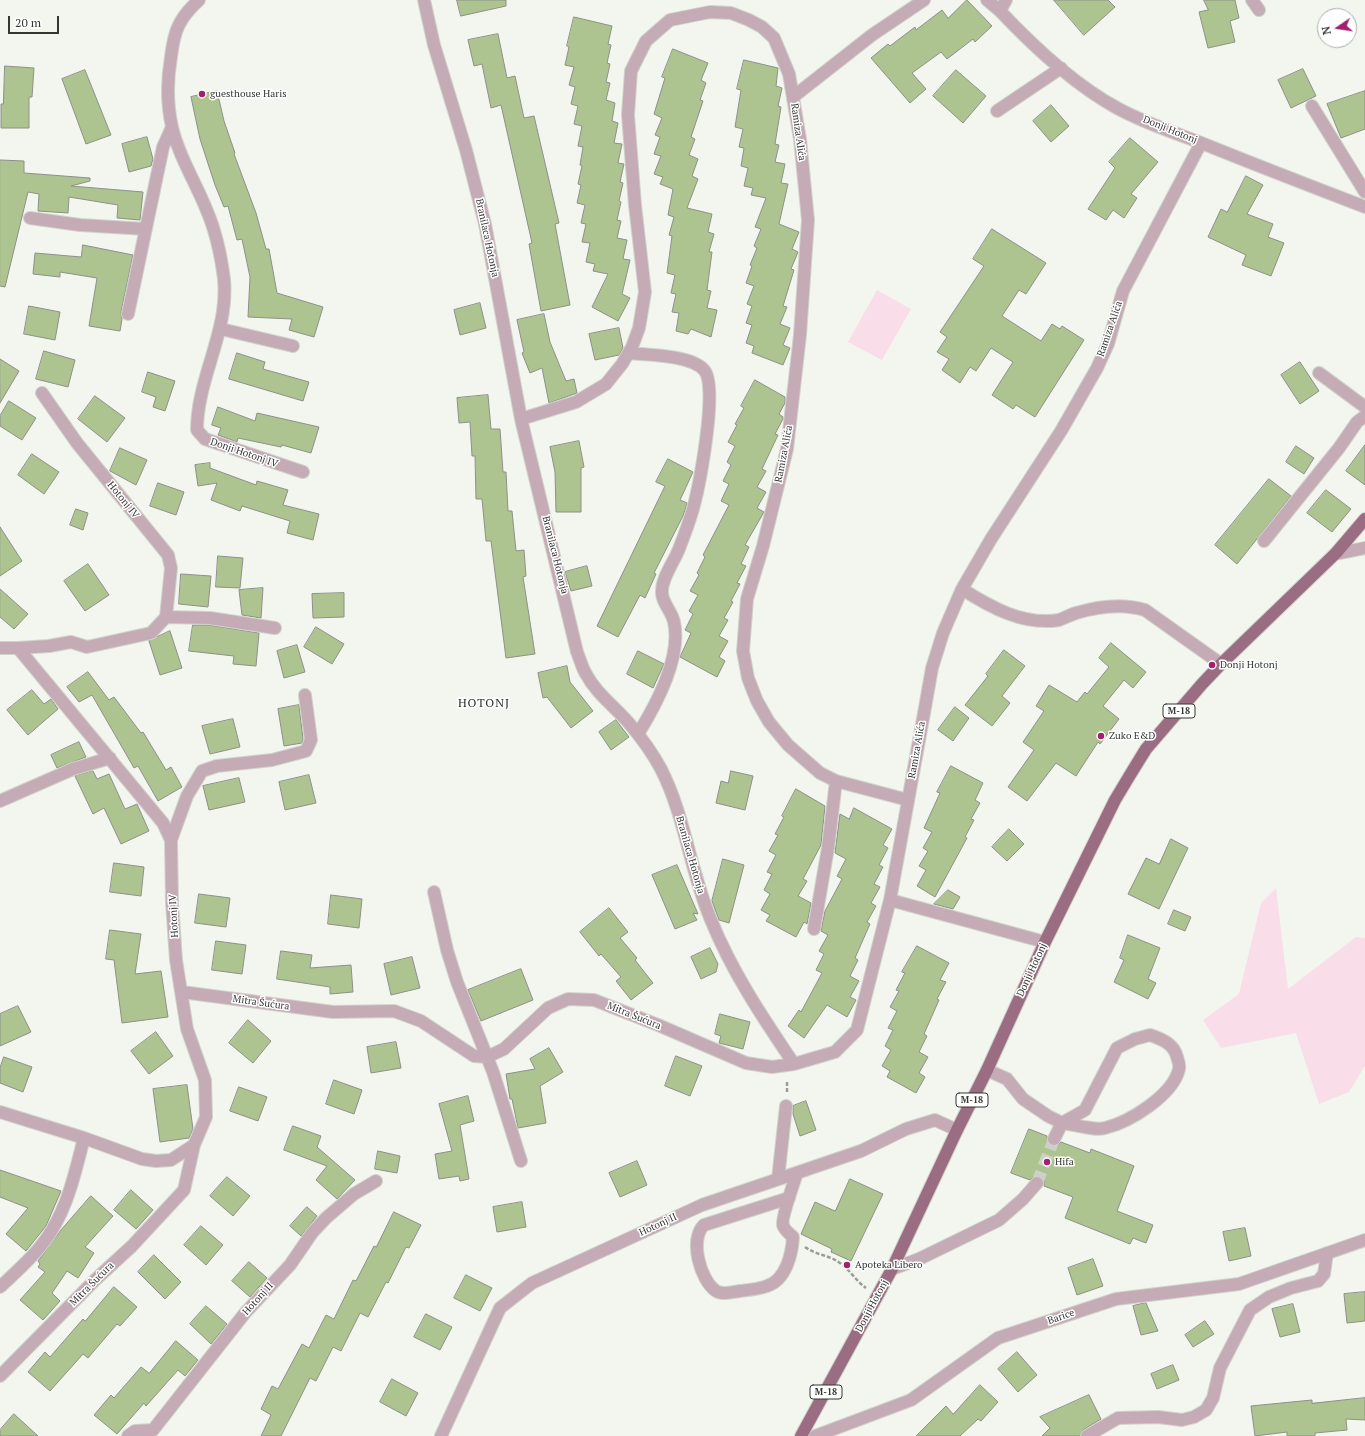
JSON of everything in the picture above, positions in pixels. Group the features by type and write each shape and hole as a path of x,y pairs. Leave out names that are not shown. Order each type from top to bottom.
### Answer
{"main road":[{"name":"Donji Hotonj","path":"801,1436 892,1269 957,1130 987,1070 1045,942 1115,800 1146,749 1221,664 1335,554 1365,519"}],"street":[{"name":"Donji Hotonj IV","path":"199,0 186,12 174,35 168,99 172,127 188,173 207,211 218,244 224,280 221,328 197,412 197,430 205,439 303,472"},
{"name":"Branilaca Hotonja","path":"424,0 434,45 466,150 485,224 521,419 586,675 598,691 628,722 654,754 672,790 694,872 710,920 732,966 790,1064"},
{"path":"793,97 872,35 924,0"},
{"name":"Donji Hotonj","path":"987,0 1042,52 1095,94 1118,108 1201,143 1365,207"},
{"path":"1000,11 1006,0"},
{"name":"Ramiza Alića","path":"521,419 576,402 606,384 628,353 639,328 645,292 635,205 628,115 631,71 646,41 670,20 710,12 731,13 762,27 774,38 789,74 800,139 808,220 805,281 787,449 764,546 748,599 743,651 748,678 757,701 769,722 788,744 820,773 836,781 908,800"},
{"path":"997,111 1062,68"},
{"path":"1312,106 1365,192"},
{"path":"128,314 163,147 172,127"},
{"name":"Ramiza Alića","path":"790,1064 835,1052 857,1030 890,900 932,668 942,633 962,589 991,539 1061,431 1097,368 1108,344 1123,291 1201,143"},
{"path":"30,218 80,225 146,229"},
{"path":"221,328 293,346"},
{"path":"628,353 690,362 705,370 710,381 711,395 706,440 693,510 676,557 666,576 662,591 664,601 674,621 676,638 670,667 657,703 638,734"},
{"path":"1319,373 1365,407"},
{"name":"Hotonj IV","path":"42,393 77,443 168,555 171,568 166,617"},
{"path":"1264,541 1339,448 1357,422 1365,416"},
{"path":"1335,554 1365,548"},
{"path":"962,589 994,609 1020,618 1045,621 1060,619 1103,607 1133,606 1145,610 1177,631 1221,664"},
{"path":"0,648 49,646 71,642 87,647 151,633 166,617 210,618 275,628"},
{"name":"Hotonj IV","path":"18,648 163,823 171,840"},
{"name":"Hotonj IV","path":"182,992 176,960 172,903 171,840 187,796 202,770 217,766 272,760 306,751 311,740 305,695"},
{"path":"0,801 73,769 110,758"},
{"path":"814,929 828,848 836,781"},
{"path":"434,892 448,950 458,982 487,1057 521,1160"},
{"path":"890,900 1045,942"},
{"name":"Mitra Šućura","path":"0,1376 95,1280 132,1246 184,1190 194,1145 206,1117 205,1080 186,1029 182,992 333,1012 394,1012 421,1021 474,1056 487,1057 504,1049 548,1008 568,999 594,1000 658,1025 746,1063 772,1067 790,1064"},
{"path":"987,1070 1007,1079 1023,1099 1048,1116 1062,1123 1104,1129 1134,1116 1157,1100 1172,1085 1180,1067 1176,1050 1162,1038 1150,1035 1134,1039 1117,1048 1085,1110 1062,1123 1054,1139"},
{"path":"778,1179 786,1106"},
{"path":"0,1112 84,1138 142,1159 156,1161 171,1160 194,1145"},
{"name":"Hotonj II","path":"441,1436 500,1308 532,1283 702,1205 861,1151 906,1129 935,1120 957,1130"},
{"path":"0,1287 21,1267 52,1231 71,1189 84,1138"},
{"path":"789,1198 704,1225 698,1230 696,1246 700,1266 708,1282 717,1291 729,1293 769,1286 783,1274 792,1253 793,1237 782,1224 797,1173"},
{"name":"Hotonj II","path":"128,1436 135,1431 154,1433 245,1313 290,1265 312,1234 326,1218 354,1194 376,1181"},
{"path":"892,1269 919,1259 999,1220 1023,1199 1037,1183"},
{"name":"Barice","path":"814,1436 911,1400 998,1338 1116,1298 1239,1284 1365,1240"},
{"path":"1087,1436 1118,1418 1158,1417 1182,1420 1194,1417 1206,1410 1213,1398 1220,1368 1250,1310 1269,1297 1291,1288 1318,1280 1324,1274 1327,1253"}],"path":[{"path":"786,1106 790,1064"},
{"path":"793,1237 815,1253 830,1256 842,1264 861,1284 877,1297"}],"shaded area":[{"path":"877,290 911,309 882,360 848,342"},
{"path":"1276,888 1288,989 1356,937 1365,938 1365,1066 1349,1092 1319,1104 1296,1033 1221,1048 1203,1020 1239,994 1261,903"}],"building":[{"path":"457,0 506,0 506,6 461,16"},
{"path":"967,0 992,26 975,42 973,39 947,59 941,52 912,73 926,89 910,103 871,58 888,44 890,46 915,27 916,30 942,10 948,18"},
{"path":"1054,0 1108,0 1115,7 1084,35"},
{"path":"1204,0 1235,0 1239,18 1230,21 1235,42 1208,48 1199,12 1208,10"},
{"path":"574,17 612,26 608,44 611,45 607,63 610,64 606,82 610,83 606,100 615,103 612,121 618,123 614,143 622,144 618,163 624,164 620,182 623,183 619,201 621,202 617,220 621,221 617,238 627,240 623,259 630,260 622,294 630,298 618,321 592,307 608,274 593,271 595,264 586,262 590,243 582,242 586,224 581,223 585,205 577,203 581,185 578,184 582,166 580,165 583,147 578,146 582,126 574,124 578,106 571,104 575,87 569,85 574,67 565,65 569,47 567,46"},
{"path":"498,34 507,78 515,76 524,118 534,116 559,223 555,224 570,305 541,311 529,244 532,243 501,105 491,108 482,64 474,66 468,40"},
{"path":"673,49 708,63 701,80 706,83 700,100 703,101 691,137 695,139 689,155 698,159 692,176 698,179 687,208 712,214 708,232 714,234 709,252 712,252 707,290 711,291 707,308 717,310 711,337 691,329 688,334 676,331 679,313 672,312 676,294 671,293 675,275 667,273 672,236 669,235 674,217 668,215 673,189 660,184 663,177 654,174 661,156 654,154 660,137 655,135 662,118 654,114 665,78 662,77"},
{"path":"744,60 778,68 776,86 782,88 778,106 781,107 775,144 779,145 775,162 785,164 781,183 788,184 779,224 799,232 792,249 798,252 791,269 794,270 783,306 787,307 780,324 790,328 783,345 790,348 783,365 752,353 754,346 746,343 752,325 746,323 752,306 747,304 754,286 746,283 752,266 750,265 757,248 754,246 761,229 755,227 766,198 751,195 753,188 744,186 748,168 741,166 744,148 739,147 743,129 735,127 741,90 737,89"},
{"path":"5,66 34,68 32,97 29,97 29,128 1,128 1,104 3,104"},
{"path":"1303,69 1316,96 1291,108 1278,80"},
{"path":"85,70 111,135 86,144 62,79"},
{"path":"956,70 986,96 963,123 933,96"},
{"path":"217,91 224,121 235,153 234,154 256,213 266,249 269,249 277,293 323,307 314,337 289,330 292,319 248,317 250,277 242,239 237,240 228,206 224,207 215,185 200,139 191,97"},
{"path":"1365,91 1365,129 1341,138 1327,104"},
{"path":"1051,105 1069,126 1051,142 1033,121"},
{"path":"147,137 153,159 151,166 129,172 122,144"},
{"path":"1130,138 1158,162 1131,194 1137,198 1124,218 1113,210 1106,220 1088,209 1115,168 1109,162"},
{"path":"0,160 24,161 24,173 90,178 90,181 71,186 143,192 140,220 117,218 118,205 69,197 68,213 38,211 39,194 28,192 5,287 0,286"},
{"path":"1246,176 1263,185 1247,214 1273,224 1268,237 1284,243 1271,276 1242,265 1246,255 1208,237 1221,209 1227,212"},
{"path":"992,229 1046,263 1026,294 1019,290 1002,316 1041,341 1052,324 1060,329 1062,326 1084,340 1035,417 1016,405 1013,409 992,395 1013,362 991,348 976,371 970,367 960,383 942,370 949,359 937,352 947,337 940,332 984,266 973,259"},
{"path":"83,245 133,255 121,312 122,319 120,331 89,326 97,278 60,272 60,277 33,274 35,253 81,257"},
{"path":"480,303 486,328 460,335 454,310"},
{"path":"29,306 60,312 55,340 24,334"},
{"path":"544,314 550,342 566,381 574,379 577,393 549,403 542,368 530,373 522,353 524,352 517,320"},
{"path":"619,328 623,348 619,355 595,360 589,334"},
{"path":"44,351 75,360 68,387 36,379"},
{"path":"237,353 265,362 263,369 309,382 303,401 229,379"},
{"path":"0,359 19,371 0,403"},
{"path":"1300,362 1319,391 1300,404 1281,375"},
{"path":"148,372 175,381 165,411 153,407 156,397 142,392"},
{"path":"755,380 785,397 785,403 779,414 783,417 783,419 775,434 778,435 762,469 766,471 757,487 766,492 757,508 764,512 745,545 749,547 741,564 746,566 737,583 740,584 731,601 733,602 724,618 728,620 719,636 728,641 719,657 725,661 717,677 680,657 691,633 685,630 693,614 689,611 698,595 690,591 699,575 697,573 705,557 703,555 729,505 721,501 729,484 723,481 731,465 727,462 735,446 728,442 737,425 735,424 744,408 741,406"},
{"path":"488,395 491,429 500,429 503,472 506,472 508,511 512,511 516,551 524,550 526,576 523,577 535,654 506,658 491,541 486,541 482,499 476,499 475,456 472,456 470,422 459,423 457,398"},
{"path":"95,396 125,418 107,442 78,419"},
{"path":"9,401 36,418 22,440 0,426 0,416"},
{"path":"218,407 255,421 257,413 319,427 311,453 282,445 281,447 238,438 237,442 218,435 221,428 212,425"},
{"path":"579,441 584,467 581,468 581,512 556,512 555,472 550,447"},
{"path":"1365,445 1365,485 1346,471"},
{"path":"1296,446 1314,458 1304,474 1286,462"},
{"path":"120,448 147,460 136,485 110,471"},
{"path":"32,454 59,472 44,494 18,475"},
{"path":"668,459 693,472 680,500 687,503 686,507 683,516 654,573 656,574 645,598 640,595 618,637 597,626 665,486 656,482"},
{"path":"210,463 210,468 256,485 257,481 288,490 283,505 319,514 313,540 287,533 290,521 242,506 240,511 211,500 217,483 198,486 195,465"},
{"path":"1269,479 1291,496 1237,564 1215,545"},
{"path":"158,483 184,492 176,515 150,506"},
{"path":"1326,490 1351,509 1332,532 1307,513"},
{"path":"76,509 88,513 83,530 70,525"},
{"path":"0,527 22,561 0,576"},
{"path":"218,556 243,558 240,588 216,587"},
{"path":"88,564 109,595 85,611 64,581"},
{"path":"587,566 592,586 571,591 565,572"},
{"path":"181,574 211,576 208,607 179,604"},
{"path":"263,588 261,618 242,615 239,590"},
{"path":"0,589 28,614 14,629 0,617"},
{"path":"344,593 344,617 313,618 312,594"},
{"path":"193,625 209,625 259,633 256,666 233,664 234,656 189,651"},
{"path":"316,627 344,644 332,664 304,647"},
{"path":"170,631 182,668 160,675 149,641"},
{"path":"1111,643 1146,672 1133,688 1124,680 1103,706 1119,719 1100,744 1098,742 1076,776 1056,763 1027,801 1008,787 1034,750 1023,742 1044,711 1036,706 1049,685 1077,702 1085,692 1087,694 1109,667 1099,658"},
{"path":"297,645 305,672 284,678 277,651"},
{"path":"1004,650 1025,666 1002,696 1010,703 992,726 965,705 988,676 986,674"},
{"path":"638,651 664,664 653,688 627,674"},
{"path":"567,666 570,682 593,711 571,728 547,697 543,698 538,673"},
{"path":"88,672 109,700 114,697 141,733 143,732 166,770 171,767 182,787 158,801 138,766 134,768 92,695 79,702 67,687"},
{"path":"32,690 44,704 51,699 58,709 28,735 7,710"},
{"path":"299,705 303,739 302,743 284,746 278,709"},
{"path":"955,707 969,718 953,741 938,730"},
{"path":"233,719 240,747 210,754 202,726"},
{"path":"616,720 629,737 611,750 599,732"},
{"path":"79,742 86,757 57,768 51,755"},
{"path":"951,766 983,783 975,800 980,803 971,819 974,820 965,837 967,838 935,897 917,886 926,870 919,866 928,851 923,848 932,832 924,828 940,793 937,792"},
{"path":"93,771 97,779 109,774 125,809 137,804 149,831 121,844 104,808 93,814 75,776"},
{"path":"731,771 753,776 745,810 716,803 721,781 728,783"},
{"path":"309,775 316,803 285,810 279,782"},
{"path":"239,778 245,802 209,810 203,786"},
{"path":"796,789 825,806 821,845 803,879 807,881 798,896 811,903 807,924 804,922 796,937 766,921 770,915 761,910 770,894 764,890 772,874 767,872 776,855 769,851 778,835 775,834 784,817 782,816"},
{"path":"854,808 892,829 883,845 888,848 879,865 883,867 874,884 880,887 871,903 876,906 867,922 870,924 855,958 858,960 850,976 859,981 850,997 856,1000 847,1017 827,1005 804,1038 788,1026 799,1010 801,1012 822,973 816,970 824,954 819,951 828,935 821,931 825,911 842,879 837,876 846,859 835,853 840,814 849,819"},
{"path":"1009,829 1024,844 1007,861 992,847"},
{"path":"1171,839 1188,848 1159,909 1128,894 1146,858 1159,864"},
{"path":"723,859 744,865 729,923 719,920 712,901"},
{"path":"114,863 144,867 141,896 110,892"},
{"path":"677,865 698,914 693,913 697,920 675,929 652,875"},
{"path":"948,890 960,897 953,909 934,904"},
{"path":"199,894 230,898 226,927 195,923"},
{"path":"331,895 362,899 359,928 328,924"},
{"path":"609,908 628,932 620,938 637,958 635,960 653,983 631,1000 616,981 621,977 601,954 599,956 580,932"},
{"path":"1174,910 1191,917 1185,931 1168,924"},
{"path":"110,930 141,934 135,974 161,971 168,1017 122,1023 114,960 106,959"},
{"path":"1128,935 1160,948 1148,979 1156,983 1148,999 1114,982 1124,960 1120,958"},
{"path":"216,941 246,945 242,974 212,970"},
{"path":"917,946 949,963 940,980 946,982 937,999 939,1000 924,1034 927,1036 919,1052 928,1057 919,1073 925,1077 916,1093 887,1077 890,1071 882,1066 891,1050 885,1046 893,1030 888,1028 897,1011 890,1007 899,991 896,990 905,973 902,972"},
{"path":"710,948 718,964 716,972 701,979 691,957"},
{"path":"281,951 312,955 310,968 351,965 353,992 330,994 330,987 277,979"},
{"path":"412,957 420,988 391,995 384,964"},
{"path":"521,969 533,1000 481,1021 468,990"},
{"path":"18,1006 31,1032 0,1046 0,1014"},
{"path":"720,1014 750,1022 743,1049 719,1043 721,1036 715,1034"},
{"path":"248,1020 271,1041 253,1063 229,1043"},
{"path":"156,1032 173,1056 149,1074 131,1051"},
{"path":"396,1042 401,1068 371,1073 367,1047"},
{"path":"549,1048 563,1072 540,1086 546,1123 518,1128 512,1099 510,1099 506,1074 535,1069 530,1059"},
{"path":"676,1056 702,1066 690,1096 665,1086"},
{"path":"4,1057 32,1067 23,1092 0,1083 0,1068"},
{"path":"334,1080 362,1090 354,1114 326,1104"},
{"path":"187,1085 193,1129 189,1138 160,1142 153,1089"},
{"path":"239,1087 267,1097 258,1121 230,1111"},
{"path":"468,1096 474,1121 460,1125 469,1179 460,1181 459,1176 439,1179 435,1154 452,1151 439,1104"},
{"path":"806,1101 816,1130 800,1136 793,1114 793,1106"},
{"path":"293,1126 321,1136 317,1147 355,1180 337,1199 316,1180 327,1166 284,1150"},
{"path":"1029,1129 1047,1136 1048,1143 1051,1146 1058,1145 1061,1142 1090,1153 1091,1149 1134,1166 1117,1211 1153,1225 1146,1243 1133,1238 1130,1244 1065,1218 1073,1197 1044,1186 1044,1180 1039,1176 1034,1176 1030,1180 1011,1173"},
{"path":"378,1151 400,1156 397,1173 375,1169"},
{"path":"637,1161 647,1185 620,1197 609,1173"},
{"path":"0,1170 61,1191 46,1226 26,1251 6,1234 28,1208 0,1197"},
{"path":"227,1177 250,1196 233,1216 210,1196"},
{"path":"850,1179 883,1194 851,1261 831,1252 832,1249 801,1234 815,1202 835,1211"},
{"path":"131,1190 153,1210 136,1229 114,1210"},
{"path":"91,1196 113,1216 85,1247 94,1253 78,1278 67,1271 52,1293 60,1301 43,1320 20,1300 45,1272 38,1267 40,1264 38,1261 61,1230"},
{"path":"522,1202 526,1227 497,1232 493,1207"},
{"path":"307,1207 317,1216 301,1236 290,1226"},
{"path":"394,1212 421,1225 409,1248 406,1247 388,1283 386,1282 368,1317 360,1313 341,1351 333,1347 316,1381 310,1378 281,1436 261,1436 271,1415 261,1409 272,1386 278,1389 302,1344 309,1348 326,1315 334,1319 353,1280 356,1281"},
{"path":"201,1226 223,1245 206,1265 184,1245"},
{"path":"1245,1228 1251,1256 1229,1261 1223,1232"},
{"path":"154,1255 181,1282 165,1299 138,1272"},
{"path":"1093,1259 1103,1286 1077,1295 1068,1268"},
{"path":"249,1262 267,1278 250,1297 232,1281"},
{"path":"466,1275 492,1288 480,1311 454,1298"},
{"path":"114,1287 137,1307 120,1326 117,1324 88,1358 83,1354 50,1391 28,1372 45,1352 50,1357 83,1319 85,1321"},
{"path":"1365,1292 1365,1321 1347,1323 1344,1294"},
{"path":"1146,1303 1158,1331 1141,1335 1133,1306"},
{"path":"1293,1304 1300,1332 1280,1337 1272,1309"},
{"path":"206,1306 227,1324 211,1344 190,1324"},
{"path":"426,1314 452,1327 440,1350 414,1337"},
{"path":"1205,1321 1214,1334 1193,1347 1185,1335"},
{"path":"176,1341 198,1360 185,1376 178,1370 146,1406 144,1403 117,1434 94,1415 111,1395 114,1398 141,1367 149,1373"},
{"path":"1017,1352 1037,1375 1018,1392 998,1369"},
{"path":"1173,1365 1179,1380 1157,1389 1151,1374"},
{"path":"392,1379 418,1393 406,1416 380,1402"},
{"path":"980,1385 998,1402 981,1421 978,1419 960,1436 916,1436 946,1406 953,1414"},
{"path":"1089,1395 1101,1419 1083,1430 1080,1436 1042,1436 1050,1428 1040,1417"},
{"path":"1365,1398 1365,1420 1346,1419 1347,1430 1315,1433 1315,1436 1287,1436 1287,1432 1255,1436 1251,1406 1312,1400 1312,1403"},
{"path":"14,1414 38,1436 0,1436 0,1430"}],"tunnel":[{"path":"1037,1183 1054,1139"}],"place":[{"name":"guesthouse Haris","path":"202,94"},
{"name":"Donji Hotonj","path":"1212,665"},
{"name":"Zuko E&D","path":"1101,736"},
{"name":"Hifa","path":"1047,1162"},
{"name":"Apoteka Libero","path":"847,1265"}],"district":[{"name":"HOTONJ","path":"484,704"}]}
